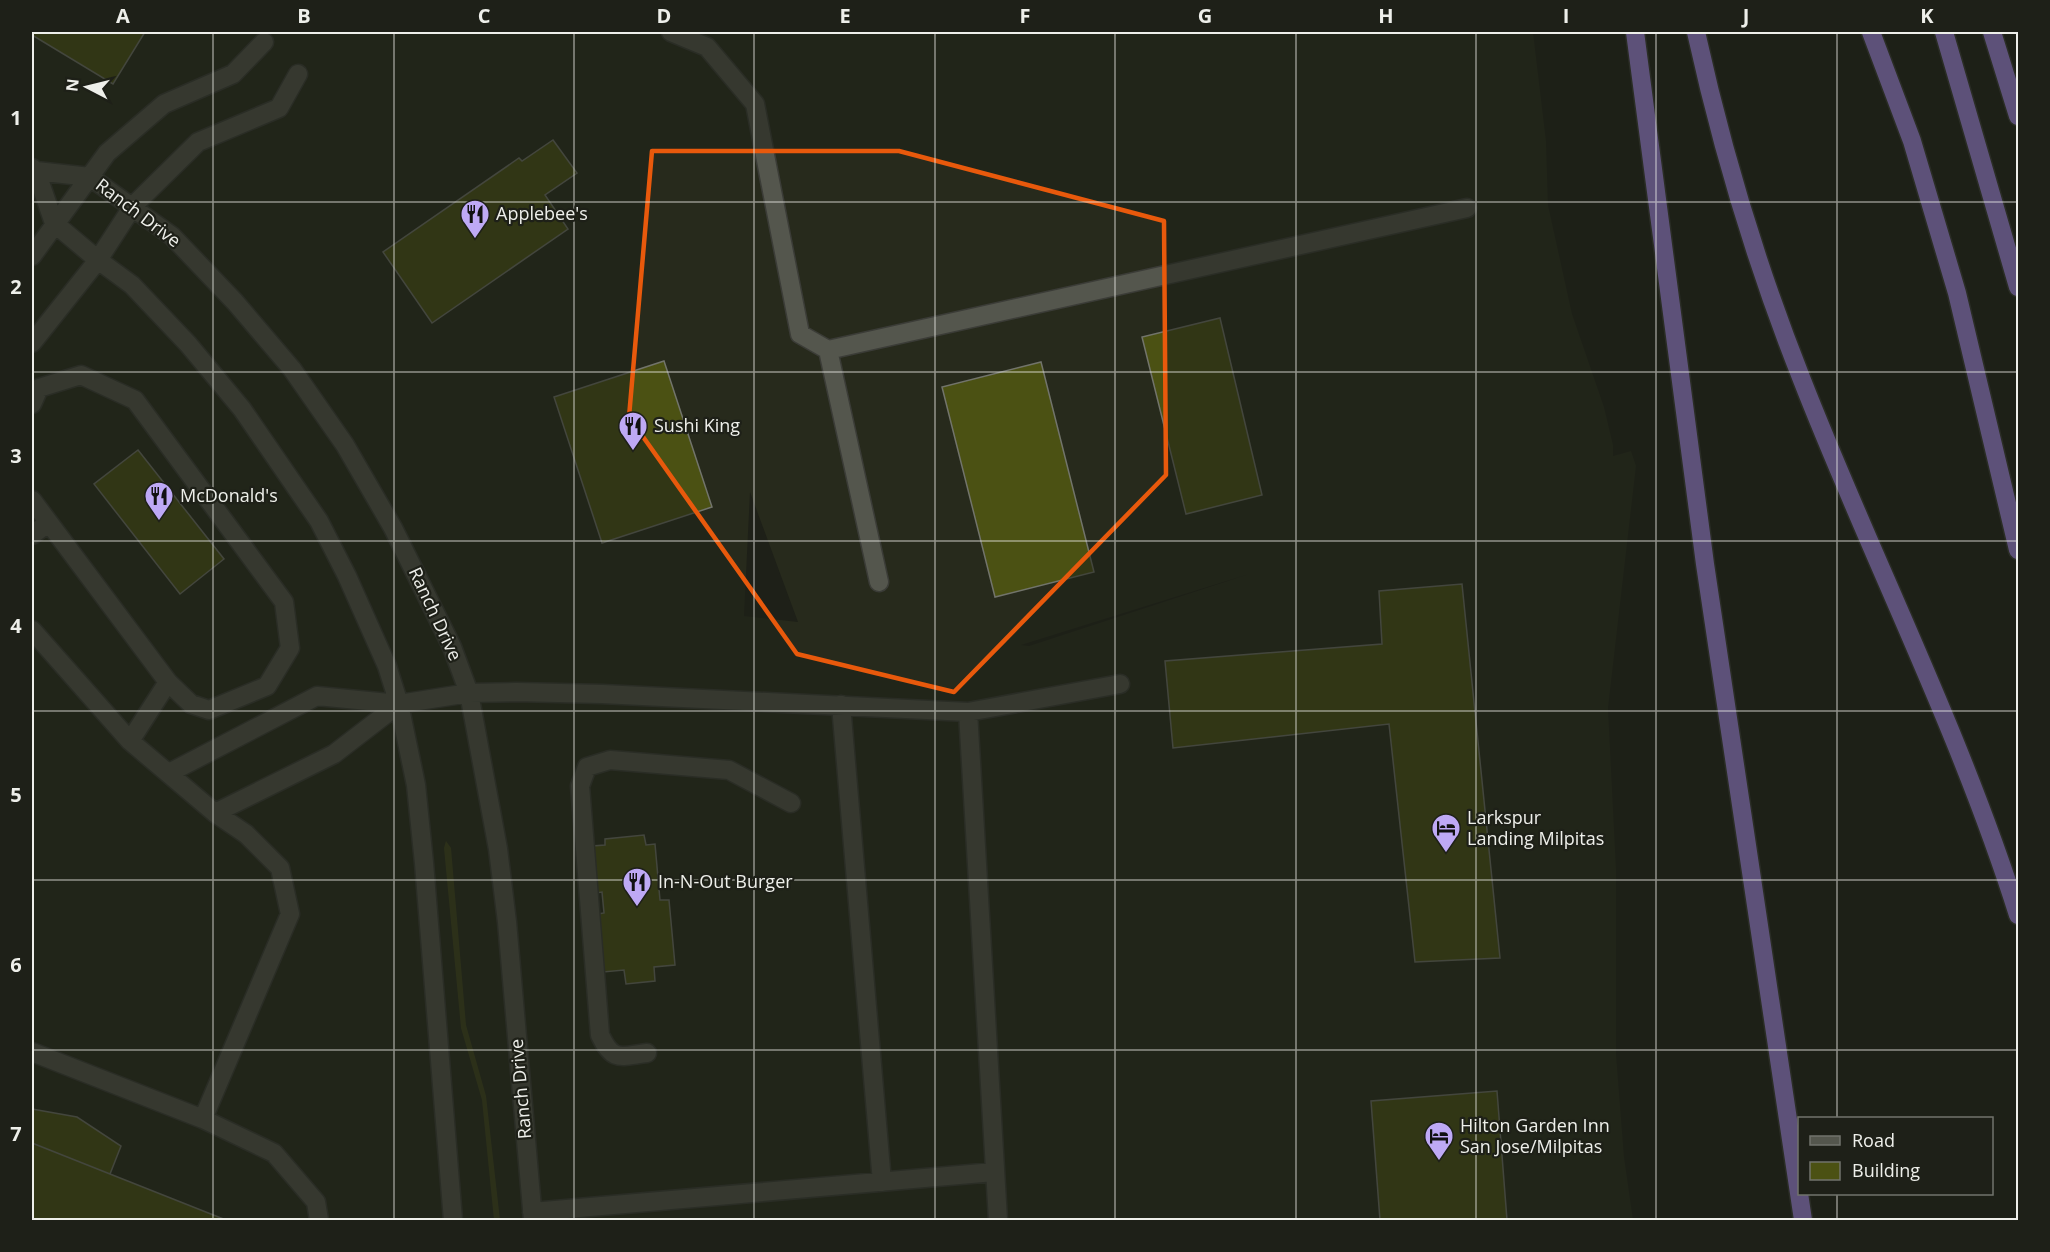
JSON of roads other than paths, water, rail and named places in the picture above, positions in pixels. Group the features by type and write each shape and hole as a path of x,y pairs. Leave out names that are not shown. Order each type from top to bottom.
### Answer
{"highway":[{"path":"1635,32 1705,564 1798,1187"},
{"path":"1696,32 1743,217 1791,350 1806,391 1956,743 2019,915"},
{"path":"1871,32 1912,141 1957,293 2019,550"},
{"path":"1944,32 2019,287"},
{"path":"1992,32 2019,116"},
{"path":"1799,1195 1803,1221"}],"street":[{"path":"671,32 708,47 755,104 800,334 828,350 1467,208"},
{"path":"32,256 107,153 164,104 232,74 264,42"},
{"path":"32,343 98,260 133,206 198,142 279,108 298,74"},
{"name":"Ranch Drive","path":"54,223 34,169 90,177 172,236 235,302 292,369 345,445 393,528 434,609 452,647 469,693 498,849 507,922 532,1216"},
{"path":"54,223 132,285 188,344 243,409 319,521 347,576 387,666 399,704 416,785 453,1221"},
{"path":"828,350 879,582"},
{"path":"32,404 39,388 81,375 135,400 284,602 290,648 267,687 209,710 191,704 168,682 32,500"},
{"path":"32,535 48,523"},
{"path":"32,630 130,741 215,813 246,834 280,868 290,914 203,1119"},
{"path":"130,741 168,682"},
{"path":"169,773 317,696 399,704 469,693 602,694 968,712 1120,684"},
{"path":"215,813 334,754 399,704"},
{"path":"841,705 882,1182"},
{"path":"968,712 998,1221"},
{"path":"647,1053 618,1056 607,1051 600,1035 580,786 587,767 610,760 729,770 791,803"},
{"path":"32,1052 203,1119 274,1153 316,1202 319,1221"},
{"path":"532,1216 994,1172"}],"place":[{"name":"Applebee's","path":"475,240"},
{"name":"Sushi King","path":"633,452"},
{"name":"McDonald's","path":"159,522"},
{"name":"Larkspur Landing Milpitas","path":"1446,854"},
{"name":"In-N-Out Burger","path":"637,908"},
{"name":"Hilton Garden Inn San Jose/Milpitas","path":"1439,1162"}]}
